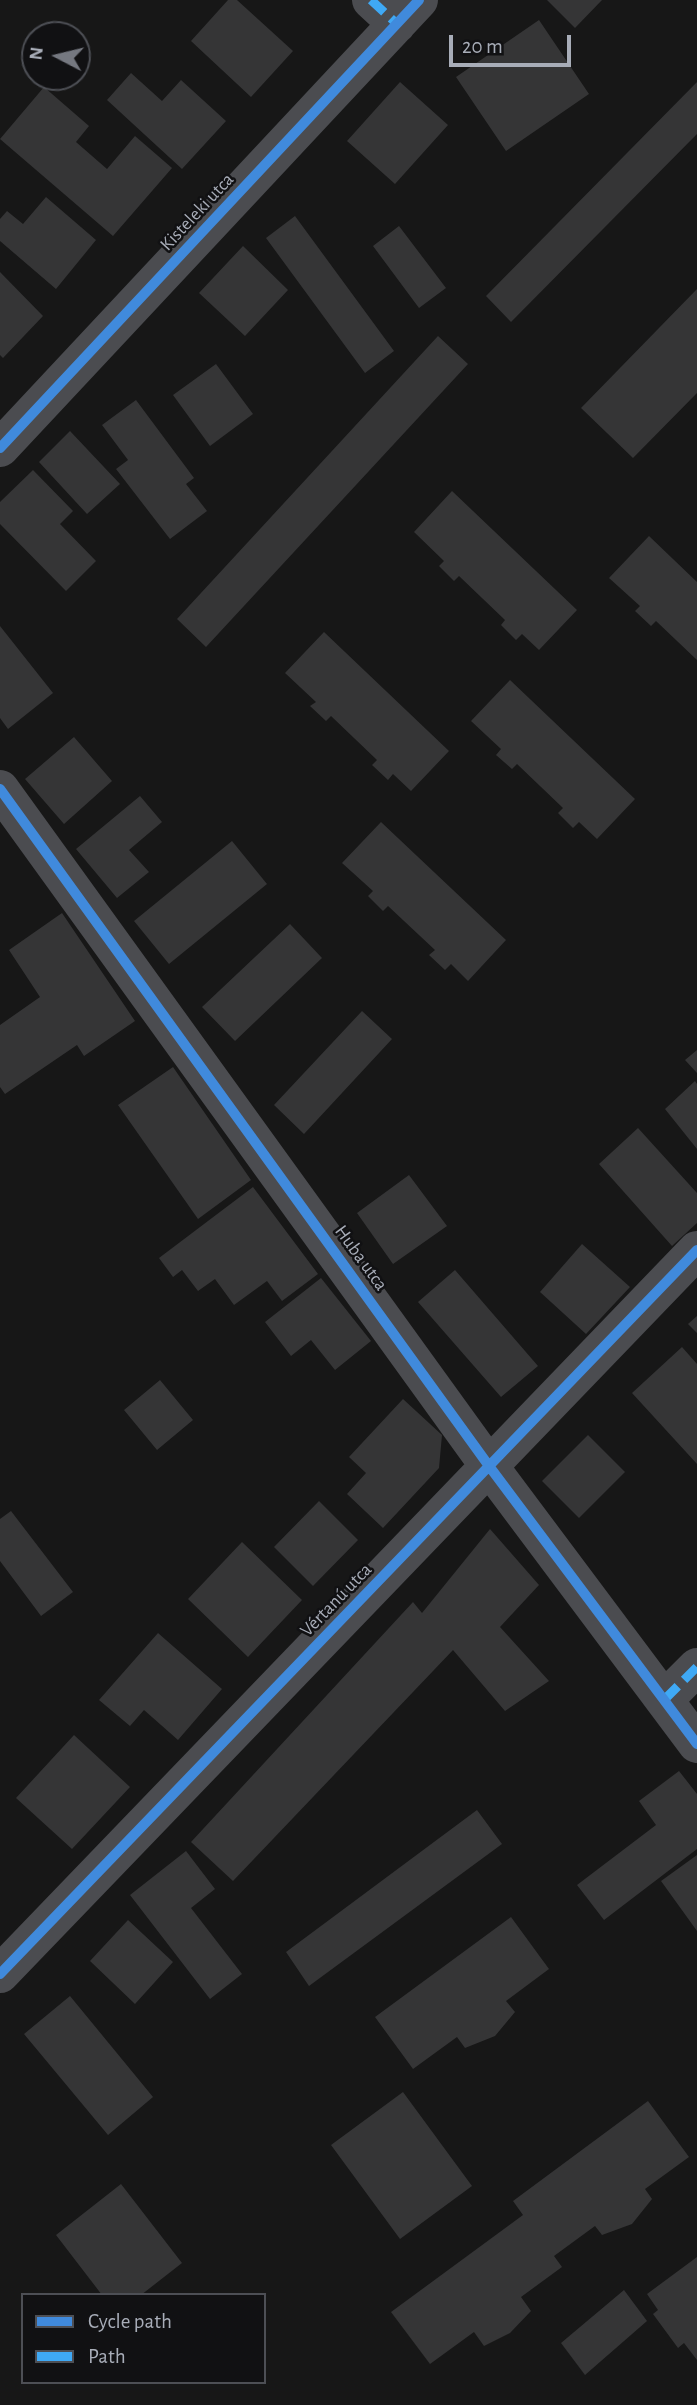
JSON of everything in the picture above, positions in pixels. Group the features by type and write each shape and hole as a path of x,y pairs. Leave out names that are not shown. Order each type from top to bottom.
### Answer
{"street":[{"name":"Kisteleki utca","path":"0,447 396,8"},
{"name":"Huba utca","path":"0,789 489,1466 697,1744"},
{"name":"Vértanú utca","path":"0,1974 697,1250"},
{"path":"665,1699 697,1667"}],"building":[{"path":"228,0 237,0 293,51 251,97 191,41"},
{"path":"547,0 602,0 575,28"},
{"path":"539,20 589,94 506,151 456,77"},
{"path":"131,73 162,101 181,80 226,121 182,169 107,100"},
{"path":"400,82 448,125 395,184 347,141"},
{"path":"697,82 697,134 511,322 486,296"},
{"path":"41,91 49,91 89,126 76,142 107,169 135,136 172,168 113,236 0,139"},
{"path":"46,197 96,240 56,289 0,241 0,219 7,211 23,224"},
{"path":"295,216 394,351 365,373 266,238"},
{"path":"399,226 446,288 419,308 373,246"},
{"path":"243,246 288,290 245,336 199,293"},
{"path":"0,272 43,316 3,358 0,355"},
{"path":"697,289 697,393 633,458 581,408"},
{"path":"438,336 468,364 206,647 177,619"},
{"path":"216,364 253,414 210,446 173,395"},
{"path":"136,400 194,478 186,484 207,511 170,539 116,469 128,460 102,425"},
{"path":"70,431 120,484 87,514 39,462"},
{"path":"33,470 73,511 60,524 96,561 66,591 0,524 0,502"},
{"path":"452,491 577,610 539,650 522,634 516,640 501,625 505,620 459,576 454,581 439,566 444,561 414,532"},
{"path":"649,536 697,582 697,660 656,621 651,626 635,611 640,606 609,578"},
{"path":"0,626 53,693 8,729 0,718"},
{"path":"324,632 449,751 411,791 393,774 388,780 372,765 377,760 331,716 326,721 310,706 316,702 285,673"},
{"path":"510,680 635,799 597,839 579,822 573,828 558,813 563,808 517,764 512,769 496,755 501,749 471,721"},
{"path":"74,737 112,781 64,824 25,779"},
{"path":"140,796 162,822 129,850 149,872 117,898 76,849"},
{"path":"381,822 506,940 468,981 451,964 445,970 429,955 435,950 388,906 383,911 368,896 373,891 342,863"},
{"path":"232,841 267,884 169,964 134,921"},
{"path":"62,913 135,1021 84,1056 77,1045 5,1094 0,1087 0,1025 40,997 9,950"},
{"path":"290,924 322,958 235,1041 202,1007"},
{"path":"362,1011 392,1039 304,1134 274,1105"},
{"path":"697,1050 697,1073 685,1060"},
{"path":"173,1067 251,1180 198,1219 118,1105"},
{"path":"695,1081 697,1084 697,1149 665,1109"},
{"path":"638,1128 697,1193 697,1223 672,1246 599,1164"},
{"path":"409,1175 447,1226 393,1264 357,1213"},
{"path":"253,1187 318,1274 282,1301 267,1281 234,1305 215,1279 198,1291 182,1270 173,1277 159,1258"},
{"path":"582,1244 630,1287 586,1334 540,1292"},
{"path":"455,1270 538,1366 501,1397 418,1302"},
{"path":"321,1278 371,1341 335,1370 311,1340 291,1356 265,1322"},
{"path":"697,1316 697,1333 688,1324"},
{"path":"682,1347 697,1364 697,1464 632,1393"},
{"path":"160,1380 193,1420 157,1450 124,1410"},
{"path":"403,1399 442,1435 439,1468 383,1528 347,1494 366,1473 349,1457"},
{"path":"588,1435 625,1472 579,1518 542,1481"},
{"path":"319,1501 358,1540 313,1586 274,1547"},
{"path":"11,1511 73,1592 41,1616 0,1561 0,1519"},
{"path":"490,1529 539,1585 500,1627 549,1681 505,1711 453,1650 233,1881 191,1842 413,1602 422,1613"},
{"path":"242,1542 302,1600 248,1657 188,1599"},
{"path":"158,1633 222,1689 178,1740 144,1710 130,1726 99,1700"},
{"path":"74,1735 130,1787 72,1849 16,1798"},
{"path":"679,1771 697,1794 697,1849 604,1920 577,1885 656,1825 639,1801"},
{"path":"477,1810 502,1844 309,1986 286,1952"},
{"path":"186,1851 215,1889 191,1908 242,1974 210,1999 130,1895"},
{"path":"697,1855 697,1931 661,1881"},
{"path":"511,1917 549,1969 506,2001 515,2012 495,2036 465,2048 457,2037 413,2069 375,2017"},
{"path":"128,1920 173,1962 135,2004 90,1961"},
{"path":"70,1996 153,2097 108,2135 24,2034"},
{"path":"403,2092 472,2186 400,2239 331,2145"},
{"path":"648,2101 689,2157 645,2189 652,2199 632,2224 602,2235 595,2226 554,2256 562,2267 521,2297 531,2311 510,2333 484,2346 474,2332 430,2364 391,2312 523,2215 513,2201"},
{"path":"121,2184 182,2263 144,2293 100,2293 56,2235"},
{"path":"697,2257 697,2360 684,2343 678,2348 653,2314 658,2310 647,2294"},
{"path":"624,2290 647,2321 585,2375 561,2343"}],"marked path":[{"path":"371,0 397,24"},
{"path":"665,1699 697,1667"}],"cycle path":[{"path":"0,448 419,0"},
{"path":"0,789 489,1466 697,1744"},
{"path":"0,1974 697,1250"}]}
